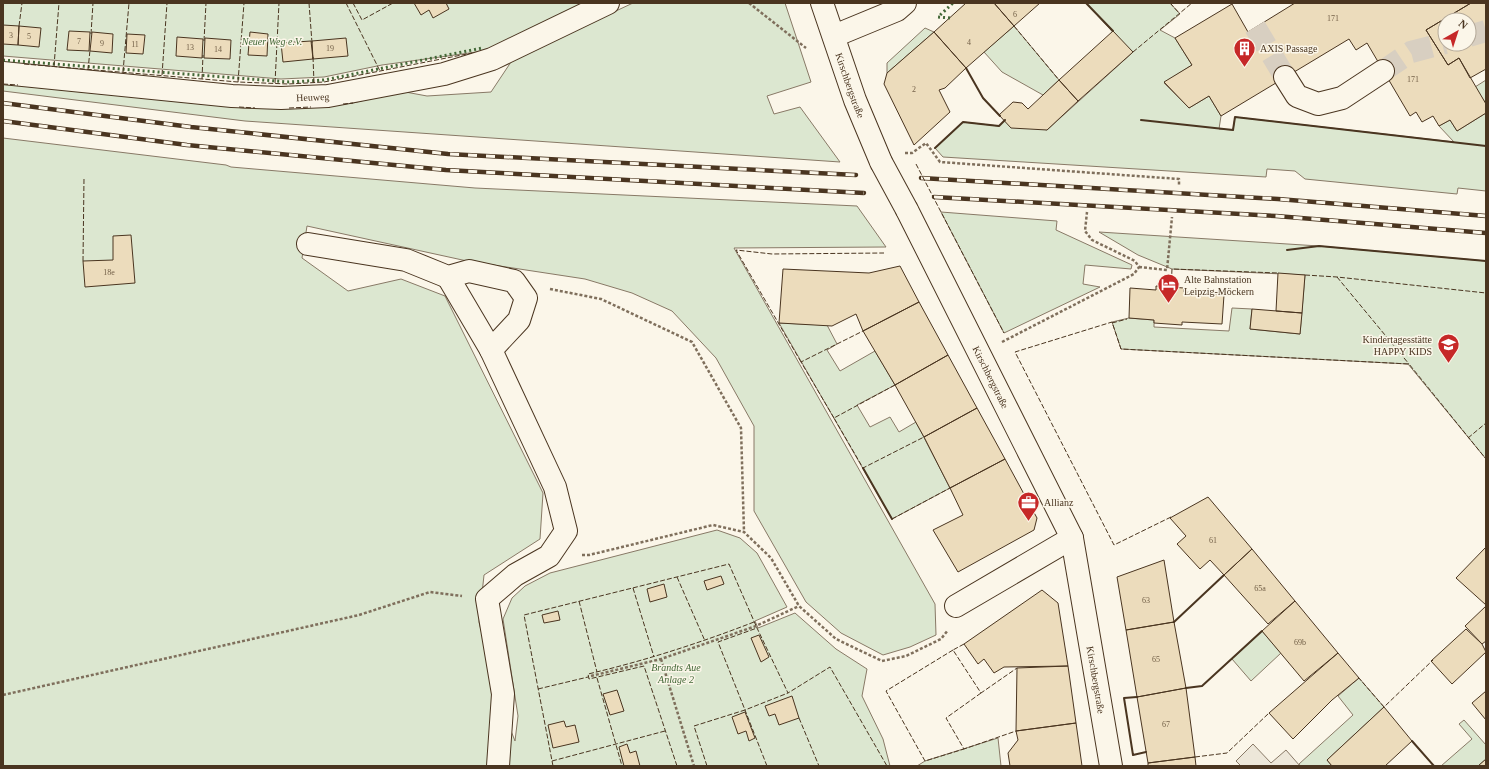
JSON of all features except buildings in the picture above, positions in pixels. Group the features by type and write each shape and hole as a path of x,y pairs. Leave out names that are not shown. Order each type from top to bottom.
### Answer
{"street":[{"name":"Heuweg","path":"3,73 232,96 282,98 328,96 444,74 492,59 608,3"},
{"name":"Kirschbergstraße","path":"822,3 855,100 880,159 1072,538 1111,766"},
{"path":"834,36 897,10 905,3"},
{"path":"1285,77 1297,96 1318,104 1342,98 1383,71"},
{"path":"308,244 406,260 448,277 491,350 555,487 566,531 549,556 515,575 487,599 504,694 498,766"},
{"path":"448,277 469,271 514,281 526,298 519,320 491,350"},
{"path":"956,606 1072,538"}],"path":[{"path":"749,3 806,48"},
{"path":"880,159 912,153 926,143 940,162 1179,179 1179,186"},
{"path":"1087,212 1085,232 1092,240 1135,261 1139,267"},
{"path":"1139,267 1167,270 1172,217"},
{"path":"1002,342 1134,274 1139,267"},
{"path":"514,281 601,299 692,342 741,428 744,532"},
{"path":"549,556 589,555 713,525 744,532 771,558 799,606 836,639 882,661 906,656 940,639"},
{"path":"3,695 359,615 430,592 487,599"},
{"path":"591,676 661,659 756,626 799,606"},
{"path":"661,659 694,766"}],"green space":[{"name":"Neuer Weg e.V.","path":"3,3 588,3 484,51 382,65 324,77 281,79 3,56"},
{"path":"633,3 785,3 811,82 767,96 774,114 800,107 840,162 245,121 3,91 3,84 244,108 301,108 353,103 400,91 427,96 491,92 513,59"},
{"path":"1086,3 1170,3 1180,14 1160,30 1175,38 1192,65 1164,83 1189,108 1209,96 1221,116 1219,129 1233,130 1235,117 1454,142 1439,126 1450,120 1457,131 1486,113 1486,191 1458,188 1457,194 1305,179 1295,171 1267,169 1266,177 943,157 935,148 963,122 999,126 1005,120 1047,130 1132,53"},
{"path":"1014,26 1059,80 1043,95 1002,72 984,52"},
{"path":"925,28 934,32 887,73 887,63"},
{"path":"1486,80 1486,104 1475,87"},
{"name":"Brandts Aue Anlage 2","path":"3,138 226,165 231,167 475,188 857,206 886,247 734,248 935,604 936,635 910,647 883,655 841,633 806,602 754,511 754,426 716,358 672,311 632,293 585,279 467,261 307,226 302,258 348,291 401,279 445,296 543,493 540,539 484,575 479,622 498,698 515,741 518,716 503,619 512,598 525,586 550,573 717,530 740,538 757,553 787,607 755,621 758,628 795,613 836,649 867,669 862,696 883,739 890,766 3,766"},
{"path":"941,212 1057,221 1056,230 1132,265 1131,269 1085,265 1083,284 1100,287 1004,333"},
{"path":"1099,232 1319,246 1486,261 1486,459 1408,364 1121,349 1112,322 1129,318 1154,320 1154,327 1229,331 1232,308 1252,309 1250,329 1300,334 1305,275 1172,269 1138,255"},
{"path":"779,323 827,325 837,344 827,350 840,371 875,351 895,385 857,405 870,427 890,417 899,432 916,422 950,488 892,519"},
{"path":"1262,631 1281,653 1251,681 1232,659"},
{"path":"1359,678 1384,707 1327,760 1332,766 1300,766 1299,764 1353,715 1338,696"},
{"path":"1464,720 1486,745 1486,759 1478,766 1441,766 1472,739 1459,724"},
{"path":"998,738 1001,766 917,766 925,761"}],"shaded area":[{"path":"1253,744 1271,763 1286,750 1300,766 1241,766 1236,761"}],"tunnel":[{"path":"1255,27 1285,77"},
{"path":"1477,34 1486,31"},
{"path":"1383,71 1411,52 1437,45"}],"railway":[{"path":"3,103 191,127 448,154 856,175"},
{"path":"3,121 187,145 446,170 864,193"},
{"path":"921,178 1278,199 1486,216"},
{"path":"934,197 1276,216 1486,233"}],"hedge":[{"path":"950,18 938,17 953,3"},
{"path":"3,60 289,82 324,80 482,48"}],"fence":[{"path":"19,26 22,3"},
{"path":"54,66 59,3"},
{"path":"91,34 93,3"},
{"path":"123,72 129,3"},
{"path":"162,75 167,3"},
{"path":"204,41 206,3"},
{"path":"238,82 244,3"},
{"path":"275,83 279,3"},
{"path":"309,3 312,43"},
{"path":"346,3 380,71"},
{"path":"353,3 362,20 393,3"},
{"path":"1170,3 1180,14"},
{"path":"1133,52 1192,3"},
{"path":"1014,26 1059,80"},
{"path":"88,70 90,50"},
{"path":"24,64 238,82 288,84 324,82 472,53"},
{"path":"202,79 203,55"},
{"path":"313,57 314,83"},
{"path":"3,84 18,85"},
{"path":"343,104 353,103"},
{"path":"239,107 255,108"},
{"path":"289,108 311,107"},
{"path":"916,164 1004,333"},
{"path":"83,261 84,178"},
{"path":"801,362 736,250 772,254 884,253"},
{"path":"1171,288 1172,269 1278,273"},
{"path":"1305,275 1486,293"},
{"path":"1337,277 1409,364"},
{"path":"1112,323 1127,319"},
{"path":"1171,517 1114,545 1015,352 1112,322 1121,349 1409,364 1486,459"},
{"path":"834,418 801,362 863,331"},
{"path":"895,385 834,418 863,468 924,437"},
{"path":"1468,438 1486,423"},
{"path":"892,519 950,488"},
{"path":"553,766 524,615 729,564 788,693 830,667 887,766"},
{"path":"677,577 705,641"},
{"path":"633,588 654,657"},
{"path":"579,601 597,672"},
{"path":"677,766 644,666 589,679 588,674 672,651 754,622"},
{"path":"707,766 694,726 745,710 718,642 757,628"},
{"path":"964,644 953,650 981,693 1017,668"},
{"path":"953,650 886,691 925,761 964,749"},
{"path":"1358,677 1384,707 1433,660"},
{"path":"538,689 588,677"},
{"path":"597,678 622,766"},
{"path":"767,766 745,710 788,693"},
{"path":"981,693 946,718 964,749 1016,731"},
{"path":"1195,757 1227,753 1269,713"},
{"path":"799,718 819,766"},
{"path":"552,761 665,731"}],"wall":[{"path":"1086,3 1113,31"},
{"path":"966,68 983,98 1000,116"},
{"path":"1141,120 1233,130 1235,117 1486,146"},
{"path":"935,148 963,122 999,126 1005,120"},
{"path":"1287,250 1319,246 1486,261"},
{"path":"863,468 892,519"},
{"path":"1174,622 1224,575"},
{"path":"1186,688 1202,686 1262,631"},
{"path":"1137,697 1124,698 1133,755 1146,752"},
{"path":"1412,741 1434,766"}],"place":[{"name":"AXIS Passage","path":"1244,68"},
{"name":"Alte Bahnstation Leipzig-Möckern","path":"1168,304"},
{"name":"Kindertagesstätte HAPPY KIDS","path":"1448,364"},
{"name":"Allianz","path":"1028,522"}]}
